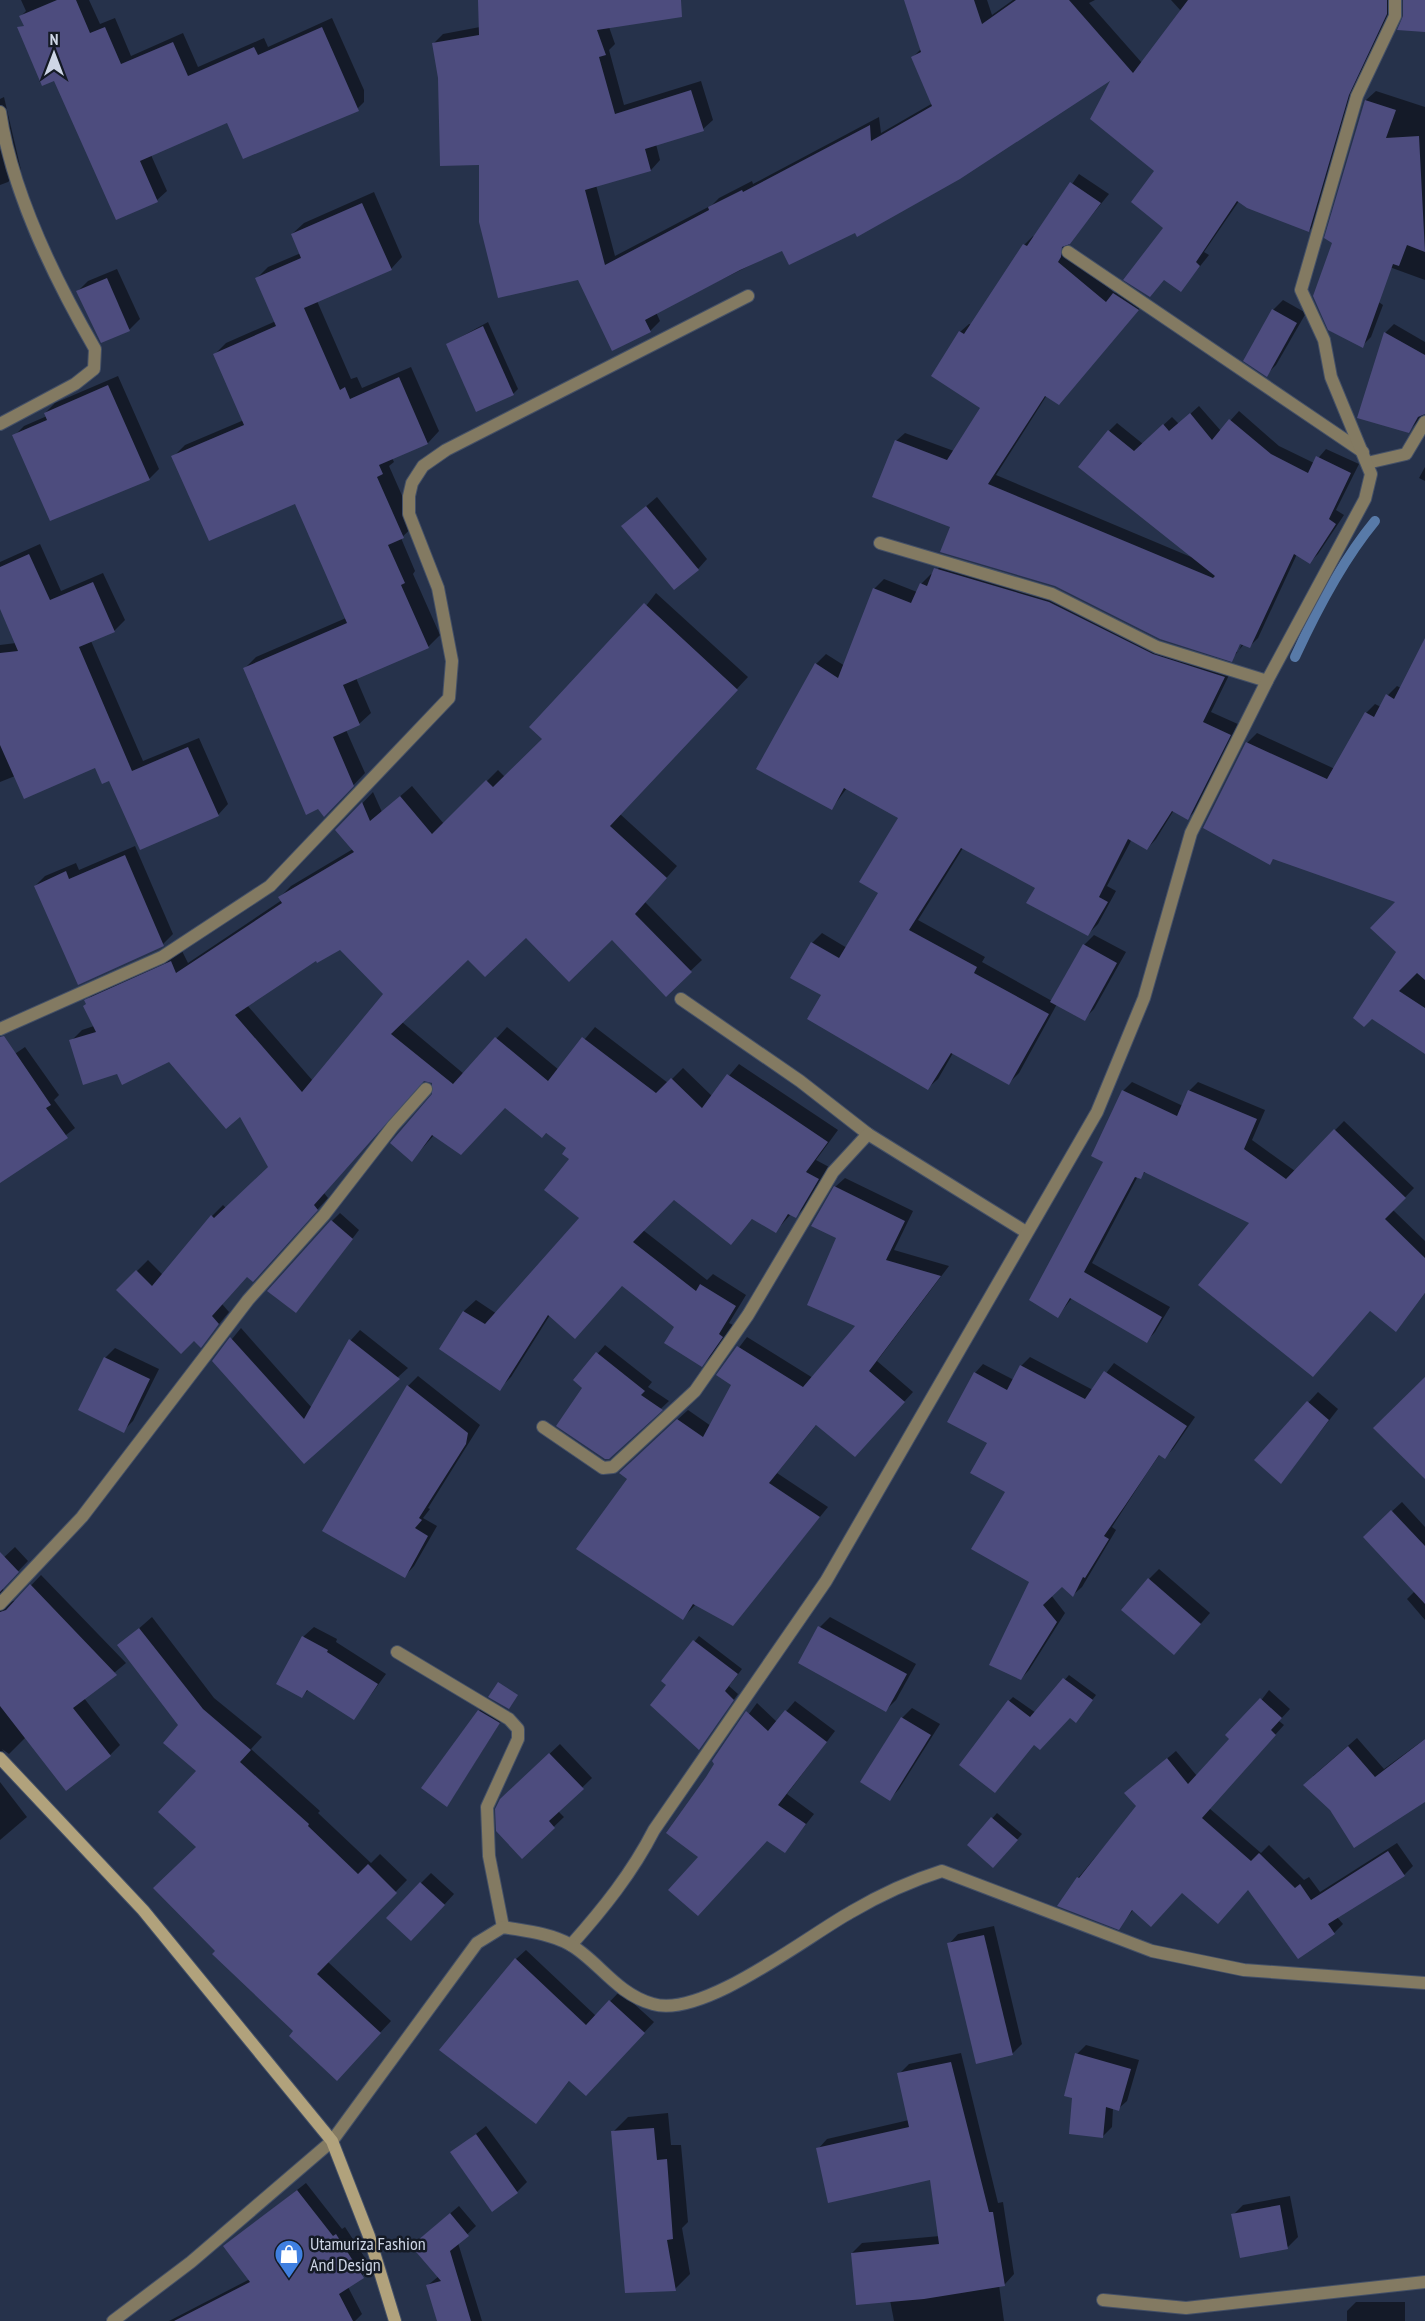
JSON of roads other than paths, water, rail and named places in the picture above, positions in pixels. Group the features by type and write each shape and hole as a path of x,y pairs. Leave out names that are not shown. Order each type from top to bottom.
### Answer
{"street":[{"path":"571,1945 622,1883 654,1830 826,1581 1097,1112 1144,998 1191,833 1267,681 1365,499 1371,474 1331,377 1324,340 1301,290 1357,96 1395,16 1395,0"},
{"path":"0,112 23,202 95,349 94,369 75,384 0,424"},
{"path":"1068,252 1366,458 1406,454 1425,422"},
{"path":"0,1029 162,957 270,886 449,698 452,661 438,588 409,514 412,483 423,466 446,450 748,296"},
{"path":"880,543 1052,594 1157,647 1267,681"},
{"path":"681,999 800,1081 868,1134 1026,1232"},
{"path":"0,1604 82,1517 248,1300 324,1215 393,1126 426,1089"},
{"path":"543,1427 603,1468 614,1467 695,1391 748,1315 833,1172 868,1134"},
{"path":"397,1652 508,1719 518,1729 518,1739 487,1807 489,1856 503,1927"},
{"path":"0,1758 143,1910 332,2141 369,2236 395,2321"},
{"path":"113,2321 191,2262 332,2141 477,1943 503,1927 548,1935 571,1945 615,1984 653,2004 675,2007 716,1994 851,1912 909,1882 942,1871 1152,1951 1244,1970 1425,1983"},
{"path":"1103,2300 1186,2308 1425,2282"}],"waterway":[{"path":"1295,657 1331,586 1375,521"}],"place":[{"name":"Utamuriza Fashion And Design","path":"289,2280"}]}
